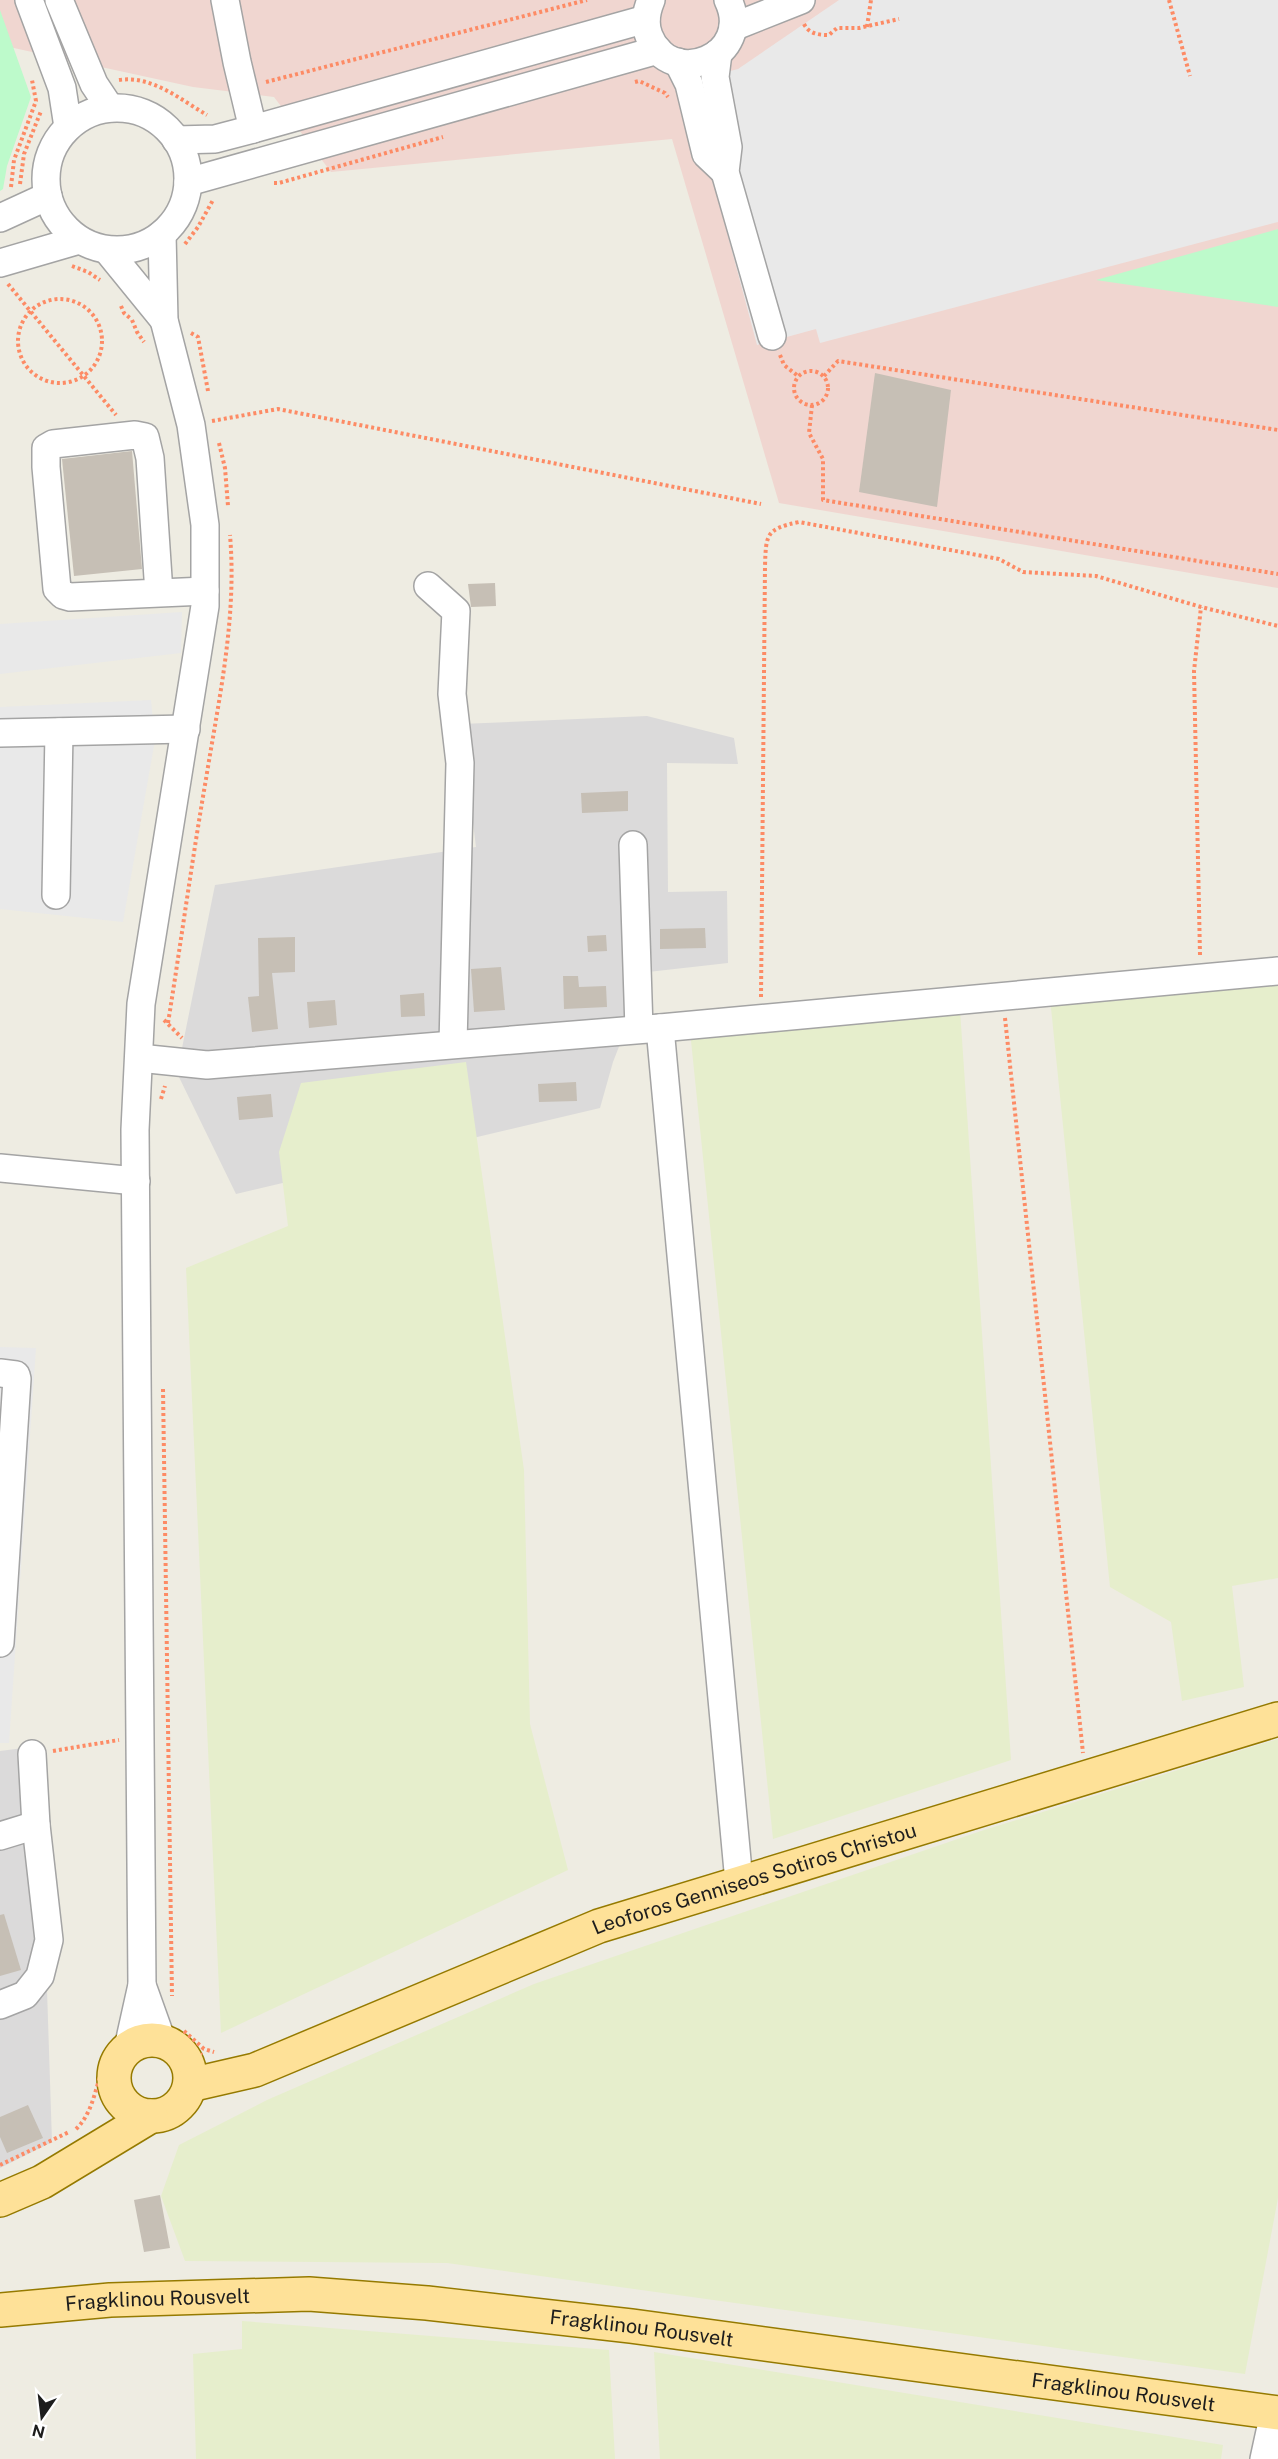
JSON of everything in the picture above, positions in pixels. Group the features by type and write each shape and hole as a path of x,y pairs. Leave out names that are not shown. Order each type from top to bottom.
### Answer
{"main road":[{"name":"Leoforos Genniseos Sotiros Christou","path":"189,2074 231,2064 255,2070 599,1926 1278,1719"},
{"path":"0,2200 42,2182 151,2116 171,2111 186,2095 189,2074 182,2053 173,2045 172,2033 120,2050 116,2065 115,2085 118,2095 131,2109 151,2116"},
{"path":"0,2184 78,2142 103,2118 118,2095"},
{"name":"Fragklinou Rousvelt","path":"0,2310 110,2300 309,2294 427,2303 631,2326 1276,2413"}],"street":[{"path":"29,0 62,88 68,127"},
{"path":"58,0 94,84 110,108"},
{"path":"225,0 253,129"},
{"path":"188,182 668,56 700,63 718,53 730,37 733,16 728,0"},
{"path":"176,140 215,138 253,129 648,10 651,41 668,56 689,84 706,154 725,172"},
{"path":"733,27 802,10"},
{"path":"718,53 715,77 728,147 725,172 772,336"},
{"path":"120,2050 142,1985 136,1181 141,1004 203,624 205,525 191,425 164,320 172,241 188,182 183,153 176,140 154,118 133,110 110,108 95,111 68,127 51,150 45,178 48,196 58,220 79,240 107,250 136,248 172,241"},
{"path":"0,218 48,196"},
{"path":"1,270 79,240"},
{"path":"107,250 164,320"},
{"path":"159,593 150,458 145,437 135,435 53,444 46,448 57,590 70,597 205,591"},
{"path":"428,586 456,610 452,694 460,763 453,1044"},
{"path":"0,733 186,729"},
{"path":"56,895 59,732"},
{"path":"633,845 650,1028 740,1882"},
{"path":"139,1058 207,1065 650,1028 1278,971"},
{"path":"0,1168 136,1181"},
{"path":"0,1373 16,1375 17,1379 0,1643"},
{"path":"0,2005 25,1995 40,1976 49,1940 36,1825 32,1754"},
{"path":"0,1836 36,1825"},
{"path":"142,1985 172,2033"},
{"path":"1264,2459 1276,2413"}],"path":[{"path":"257,78 265,82 308,72 588,0"},
{"path":"867,27 871,0"},
{"path":"1169,0 1190,76"},
{"path":"802,10 806,28 816,34 829,35 837,28 867,27 899,19"},
{"path":"12,193 14,160 36,101 32,78"},
{"path":"94,84 130,78 153,84 173,93 207,115 215,138"},
{"path":"628,84 639,81 665,93 671,107"},
{"path":"19,193 24,154 42,107"},
{"path":"271,182 279,183 448,135"},
{"path":"172,241 198,227 218,192"},
{"path":"69,264 88,272 105,284"},
{"path":"1,270 30,312 117,416"},
{"path":"53,299 67,299 80,303 91,312 102,336 97,362 75,380 61,383 47,381 34,374 25,364 19,351 18,337 22,323 30,312 40,304 53,299"},
{"path":"120,304 124,313 132,320"},
{"path":"130,310 137,332"},
{"path":"824,376 838,361 1278,429"},
{"path":"808,371 819,372 824,376 828,392 822,401 812,405 801,402 797,398 795,381 798,376 808,371"},
{"path":"812,405 809,433 823,459 823,500 1278,574"},
{"path":"208,422 278,409 761,504"},
{"path":"761,1017 765,566 766,540 777,526 799,522 999,559 1023,572 1096,576 1201,607 1278,626"},
{"path":"1200,977 1194,671 1201,607"},
{"path":"1002,995 1086,1778"},
{"path":"168,1024 178,1035 188,1041"},
{"path":"159,1109 165,1086"},
{"path":"163,1382 172,2000"},
{"path":"32,1754 126,1739"},
{"path":"172,2033 185,2032 204,2049 231,2064"},
{"path":"0,2165 78,2128 95,2098 103,2066 120,2050"}],"shaded area":[{"path":"0,0 1278,0 1278,588 779,503 672,139 331,172 274,97 193,87 0,45"},
{"path":"839,0 1278,0 1278,222 820,343 816,329 757,345 687,82 738,69"},
{"path":"182,612 181,653 0,674 0,624"},
{"path":"151,700 155,740 123,922 0,909 0,707"},
{"path":"647,716 734,738 738,764 667,763 668,892 727,891 728,963 648,972 613,1062 600,1108 236,1194 177,1073 215,885 476,847 461,724"},
{"path":"0,1347 36,1348 9,1743 0,1743"},
{"path":"39,1746 52,2142 0,2168 0,1751"}],"green space":[{"path":"0,10 31,97 7,166 3,189 0,191"},
{"path":"1278,229 1278,307 1096,280"},
{"path":"1278,984 1278,1578 1232,1586 1244,1687 1182,1701 1171,1622 1110,1587 1050,998"},
{"path":"960,1010 1011,1760 773,1839 690,1031"},
{"path":"466,1062 524,1470 530,1724 568,1870 221,2033 186,1268 288,1226 279,1152 301,1083"},
{"path":"1278,1739 1278,2198 1245,2374 447,2263 185,2261 161,2196 179,2145 267,2100 534,1984 981,1831"},
{"path":"242,2321 609,2350 615,2459 196,2459 193,2354 242,2349"},
{"path":"654,2352 1223,2445 1221,2459 660,2459"}],"building":[{"path":"875,373 951,390 937,507 859,492"},
{"path":"132,451 142,569 74,576 62,459"},
{"path":"495,583 496,606 471,607 468,584"},
{"path":"628,791 628,811 582,813 581,793"},
{"path":"705,928 706,948 660,949 660,929"},
{"path":"606,935 607,951 588,952 587,936"},
{"path":"295,937 295,972 272,973 278,1029 252,1032 248,997 259,996 258,938"},
{"path":"501,967 505,1010 474,1012 471,969"},
{"path":"563,976 578,976 579,987 606,986 607,1007 564,1009"},
{"path":"424,993 425,1016 401,1017 400,995"},
{"path":"335,1000 337,1025 309,1028 307,1002"},
{"path":"576,1082 577,1101 539,1102 538,1084"},
{"path":"271,1094 273,1117 239,1120 237,1097"},
{"path":"4,1914 21,1970 0,1976 0,1915"},
{"path":"28,2105 43,2138 7,2153 0,2137 0,2117"},
{"path":"160,2195 170,2248 144,2252 134,2200"}]}
